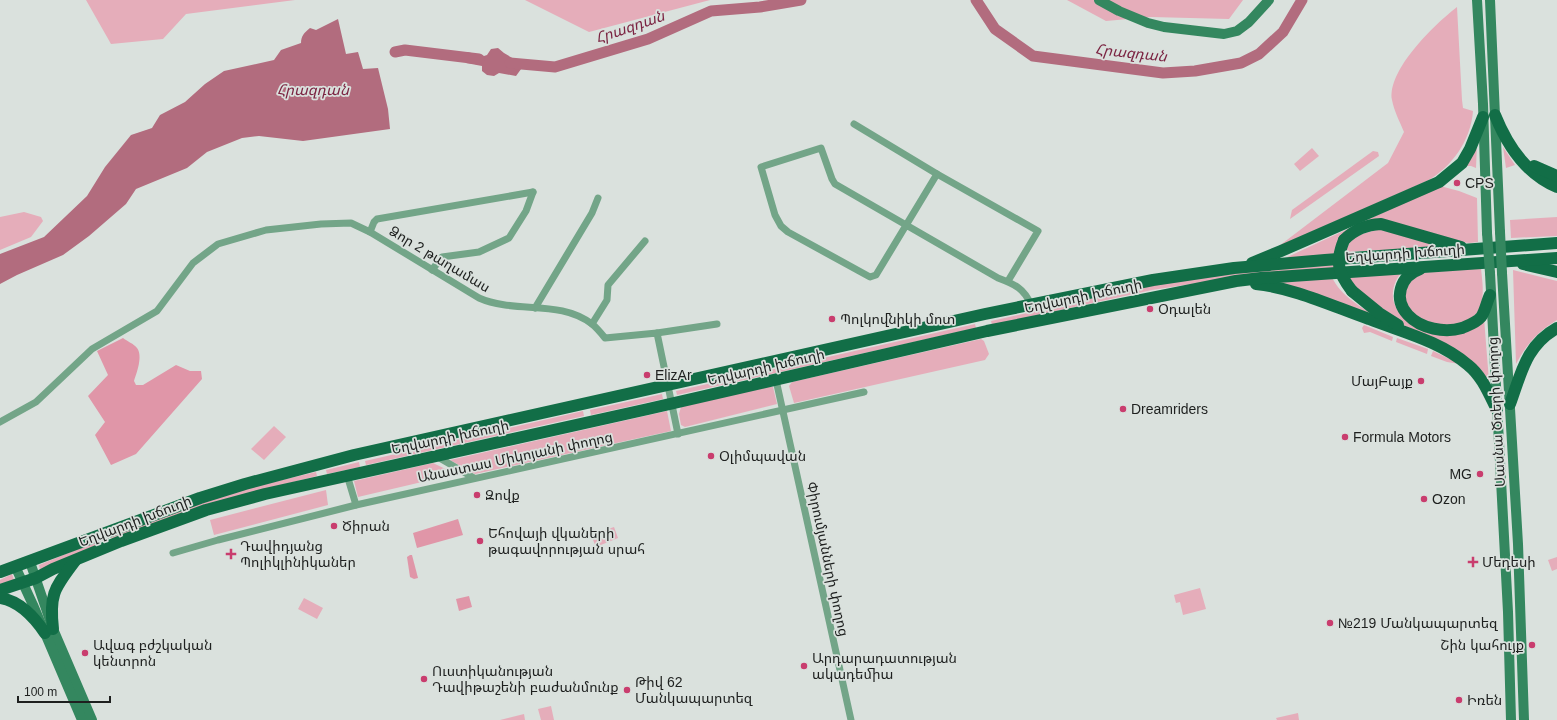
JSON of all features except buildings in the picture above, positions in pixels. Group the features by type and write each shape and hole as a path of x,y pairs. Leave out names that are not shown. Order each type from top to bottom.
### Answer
{"main road":[{"path":"1100,0 1120,12 1148,23 1164,27 1224,34 1237,31 1249,22 1269,0"},
{"name":"Սասնա Ծռերի փողոց","path":"1477,0 1483,104 1490,295 1508,612 1511,720"},
{"name":"Սասնա Ծռերի փողոց","path":"1490,0 1502,273 1518,544 1524,720"},
{"path":"1495,109 1502,131 1518,156 1528,168 1557,187"},
{"path":"1234,268 1281,252 1439,182 1462,163 1470,149 1483,118"},
{"path":"1518,156 1534,166 1557,176"},
{"path":"1470,250 1381,224 1369,224 1362,227 1344,240 1340,253 1339,268 1341,275 1352,291 1379,313 1424,340 1454,355 1475,371 1497,410"},
{"name":"Եղվարդի խճուղի","path":"0,572 200,498 245,484 366,452 985,314 1153,280 1234,268 1557,243"},
{"name":"Եղվարդի խճուղի","path":"0,590 36,578 107,547 206,510 265,494 776,380 987,331 1236,281 1261,278 1557,258"},
{"path":"1510,261 1557,272"},
{"path":"1426,267 1410,274 1405,279 1400,290 1404,310 1412,319 1426,326 1442,331 1471,325 1481,317 1490,295"},
{"path":"1236,281 1284,289 1424,340"},
{"path":"985,314 987,331"},
{"path":"1510,404 1521,370 1527,358 1544,337 1557,328"},
{"path":"321,464 324,480"},
{"path":"102,533 107,547"},
{"path":"49,631 51,603 54,593 58,584 76,560"},
{"path":"30,562 36,578 49,631 82,720"},
{"path":"15,566 22,583 49,631 92,720"},
{"path":"0,598 7,599 27,610 49,631"}],"street":[{"path":"854,124 1038,231 1008,282"},
{"path":"938,174 906,225 876,275 870,277 788,232 781,226 775,215 761,167 821,148 835,184 906,225 998,278 1025,292 1031,305"},
{"name":"Ձոր 2 թաղամաս","path":"432,270 442,257 479,252 508,238 526,211 533,192 377,219 374,222 370,232 432,270 479,298 491,304 560,310 580,317 592,324 605,338 657,333"},
{"path":"535,308 592,213 598,198"},
{"path":"0,422 36,402 92,349 157,311 193,263 218,244 266,230 321,224 352,223 370,232"},
{"path":"592,324 607,300 608,285 645,241"},
{"path":"678,434 657,333 717,324"},
{"name":"Փիրումյանների փողոց","path":"776,380 784,410 850,720"},
{"name":"Անաստաս Միկոյանի փողոց","path":"173,553 218,540 474,478 864,392"},
{"path":"436,456 474,478"},
{"path":"347,475 356,506"}],"shaded area":[{"path":"86,0 295,0 186,14 163,39 111,44"},
{"path":"525,0 710,0 589,32"},
{"path":"1067,0 1243,0 1229,19 1151,17 1106,21"},
{"path":"1457,7 1463,108 1473,111 1468,132 1459,152 1444,168 1427,181 1279,246 1388,163 1404,132 1392,100 1392,88 1397,75 1414,49 1425,36"},
{"path":"1477,144 1476,168 1471,166 1463,166"},
{"path":"1503,147 1515,165 1506,168"},
{"path":"1312,148 1319,156 1300,171 1294,164"},
{"path":"1373,151 1378,152 1379,156 1290,219 1292,210"},
{"path":"1440,186 1477,198 1478,242 1459,242 1376,220 1334,255 1281,260"},
{"path":"24,212 41,217 43,221 31,237 0,250 0,217"},
{"path":"1557,217 1557,236 1511,238 1510,220"},
{"path":"1380,229 1444,247 1346,252 1348,246 1354,238"},
{"path":"1335,264 1336,269 1198,283 1152,290 992,325 991,321 1151,285 1236,272"},
{"path":"1481,268 1483,293 1482,302 1476,314 1469,320 1452,325 1425,322 1416,317 1405,301 1407,283 1420,273"},
{"path":"1513,270 1557,281 1557,320 1533,339 1516,364"},
{"path":"1402,272 1394,287 1393,299 1401,314 1425,330 1484,318 1489,381 1399,322 1353,285 1345,275"},
{"path":"1332,277 1340,290 1346,296 1380,319 1275,281"},
{"path":"975,324 976,328 677,395 676,391"},
{"path":"1364,325 1393,337 1392,341 1370,332 1364,333 1362,328"},
{"path":"123,338 134,345 139,351 139,364 134,381 136,385 143,385 176,365 190,371 201,371 202,379 136,454 111,465 95,435 105,422 88,396 108,375 97,351"},
{"path":"1397,338 1428,349 1427,354 1396,342"},
{"path":"981,339 984,341 989,354 985,360 794,403 789,386 792,382"},
{"path":"1433,351 1460,364 1447,362 1431,356"},
{"path":"768,386 773,387 777,404 685,427 681,425 679,414 681,407"},
{"path":"662,394 663,399 591,415 590,410"},
{"path":"583,411 584,416 366,465 365,461"},
{"path":"667,411 671,431 475,474 450,460"},
{"path":"274,426 286,437 264,460 251,449"},
{"path":"359,462 360,467 327,474 326,470"},
{"path":"433,463 456,474 358,497 354,481"},
{"path":"316,472 317,476 257,491 112,540 111,536 195,503"},
{"path":"326,490 328,505 214,535 210,520"},
{"path":"458,519 463,535 417,548 413,533"},
{"path":"614,527 618,538 596,547 591,535"},
{"path":"100,540 101,545 40,570 39,565"},
{"path":"412,555 418,578 414,579 410,577 407,557"},
{"path":"1557,557 1557,569 1552,571 1548,560"},
{"path":"12,574 14,580 0,584 0,580"},
{"path":"1200,588 1206,609 1183,615 1180,602 1176,603 1174,595"},
{"path":"469,596 472,607 459,611 456,599"},
{"path":"304,598 323,608 317,619 298,609"},
{"path":"551,706 554,720 541,720 538,709"},
{"path":"1298,713 1299,720 1277,720 1276,718"},
{"path":"524,714 525,720 500,720"}],"water":[{"name":"Հրազդան","path":"338,19 346,54 358,52 363,69 378,68 388,109 390,129 303,141 259,136 242,138 207,152 187,168 136,189 126,204 89,236 63,255 0,284 0,254 44,237 87,196 105,167 131,135 152,128 160,115 185,102 205,84 224,71 274,60 281,50 301,43 303,35 310,28 316,30"},
{"path":"498,48 524,65 516,76 499,73 494,76 487,75 482,71 482,66 466,63 465,57 467,52 484,56 487,55 491,49"}],"waterway":[{"name":"Հրազդան","path":"510,63 555,67 648,39 711,11 760,7 801,0"},
{"name":"Հրազդան","path":"976,0 995,29 1033,56 1163,73 1195,71 1241,63 1259,54 1283,32 1302,0"},
{"name":"Հրազդան","path":"395,52 405,50 479,59"}],"place":[{"name":"CPS","path":"1457,183"},
{"name":"Օդալեն","path":"1150,309"},
{"name":"Պոլկովնիկի մոտ","path":"832,319"},
{"name":"ElizAr","path":"647,375"},
{"name":"ՄայԲայք","path":"1421,381"},
{"name":"Dreamriders","path":"1123,409"},
{"name":"Formula Motors","path":"1345,437"},
{"name":"Օլիմպավան","path":"711,456"},
{"name":"MG","path":"1480,474"},
{"name":"Զովք","path":"477,495"},
{"name":"Ozon","path":"1424,499"},
{"name":"Ծիրան","path":"334,526"},
{"name":"Եհովայի վկաների թագավորության սրահ","path":"480,541"},
{"name":"Դավիդյանց Պոլիկլինիկաներ","path":"231,554"},
{"name":"Մեդեսի","path":"1473,562"},
{"name":"№219 Մանկապարտեզ","path":"1330,623"},
{"name":"Շին կահույք","path":"1532,645"},
{"name":"Ավագ բժշկական կենտրոն","path":"85,653"},
{"name":"Արդարադատության ակադեմիա","path":"804,666"},
{"name":"Ուստիկանության Դավիթաշենի բաժանմունք","path":"424,679"},
{"name":"Թիվ 62 Մանկապարտեզ","path":"627,690"},
{"name":"Իռեն","path":"1459,700"}]}
